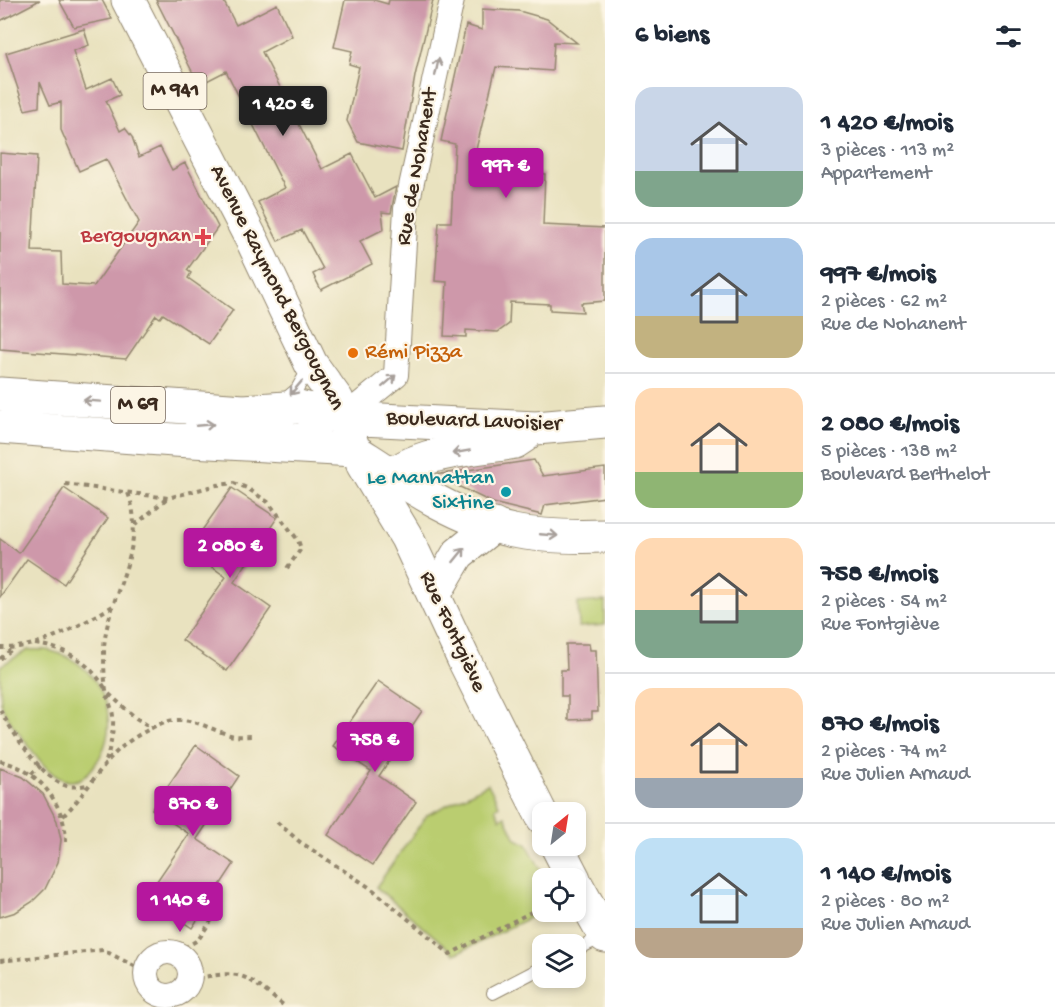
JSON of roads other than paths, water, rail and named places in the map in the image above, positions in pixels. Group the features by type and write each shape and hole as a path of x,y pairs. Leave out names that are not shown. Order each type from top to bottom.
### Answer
{"main road":[{"name":"Avenue Raymond Bergougnan","path":"128,0 254,244 310,364 337,400 354,450"},
{"name":"M 69","path":"0,394 220,410 286,419 299,407 343,418"},
{"name":"Boulevard Lavoisier","path":"343,418 536,428 605,422"},
{"name":"M 69","path":"0,427 354,450 384,482 494,525 512,531 551,536 605,536"},
{"name":"M 69","path":"384,482 431,457 515,442 536,428"},
{"name":"Rue Fontgiève","path":"384,482 407,538 535,802"},
{"path":"434,595 458,554 494,525"},
{"path":"586,902 605,936"}],"street":[{"name":"Rue de Nohanent","path":"343,418 396,375 406,209 452,0"},
{"path":"171,952 186,961 189,980 186,988 173,1002 152,991 147,982 146,972 150,961 159,954 171,952"}],"lane":[{"path":"286,419 297,388 310,364"},
{"path":"0,418 164,429 286,419 354,450"},
{"path":"586,945 605,936"},
{"path":"493,993 532,973"}],"place":[{"name":"Bergougnan","path":"203,237"},
{"name":"Rémi Pizza","path":"353,353"},
{"name":"Le Manhattan Sixtine","path":"506,492"}]}
